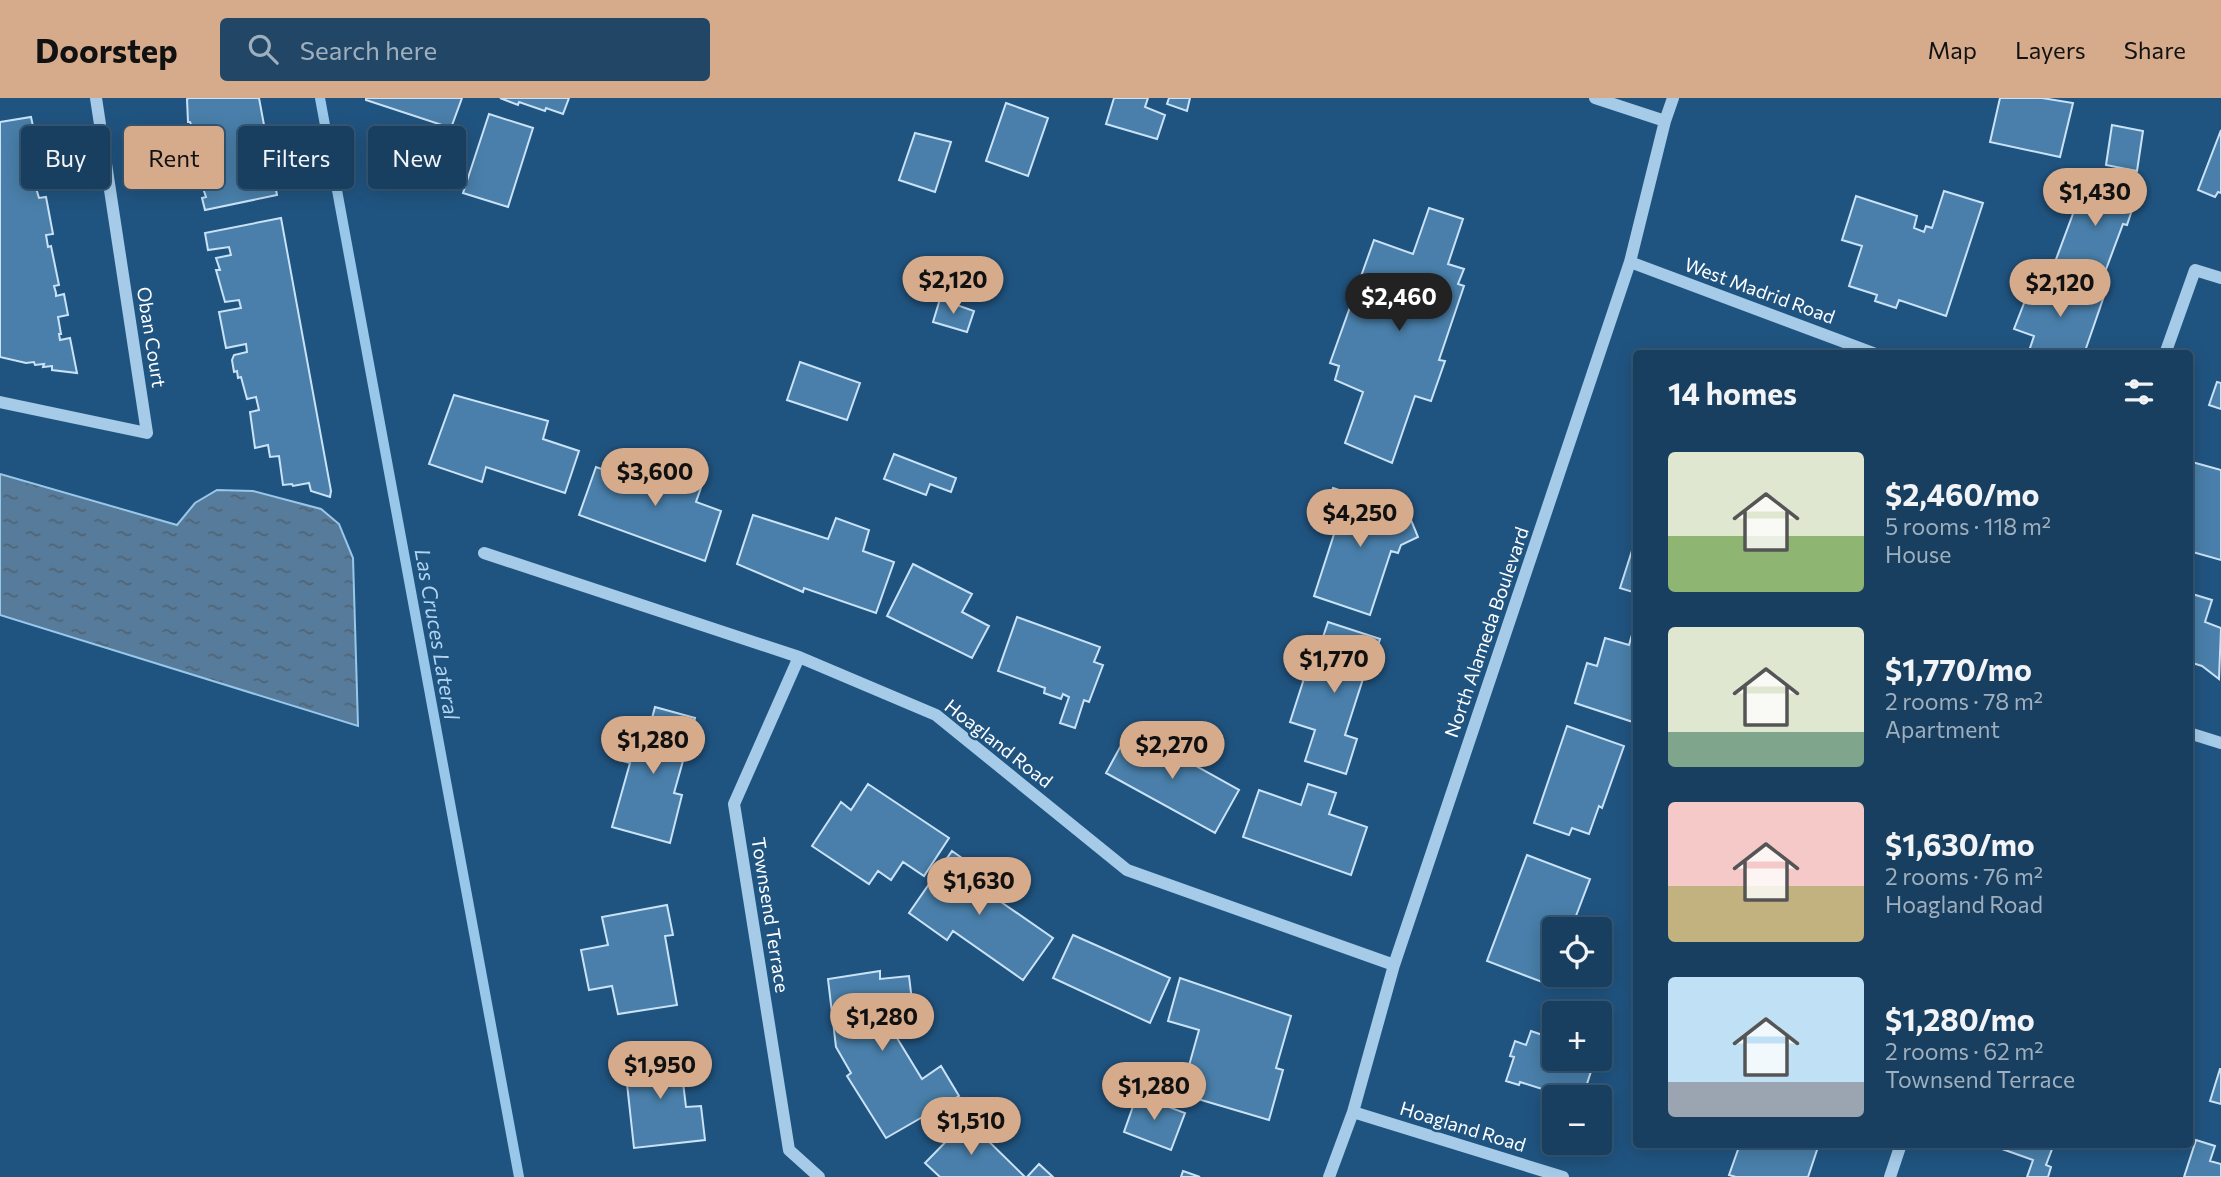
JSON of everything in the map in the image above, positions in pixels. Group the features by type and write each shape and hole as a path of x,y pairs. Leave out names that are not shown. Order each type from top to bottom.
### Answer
{"street":[{"name":"Oban Court","path":"0,402 147,433 96,98"},
{"path":"1595,98 1665,121"},
{"name":"North Alameda Boulevard","path":"1329,1177 1353,1112 1394,965 1630,262 1673,98"},
{"name":"West Madrid Road","path":"1630,262 1865,350"},
{"path":"2166,350 2195,270 2221,278"},
{"name":"Hoagland Road","path":"484,553 799,657 936,715 1127,870 1394,965"},
{"name":"Townsend Terrace","path":"799,657 734,804 789,1150 819,1177"},
{"path":"2193,734 2221,743"},
{"name":"Hoagland Road","path":"1353,1112 1563,1177"},
{"path":"1890,1177 1900,1148"}],"water":[{"path":"0,474 177,525 195,503 217,490 253,491 321,509 339,524 353,558 358,726 0,615"}],"building":[{"path":"259,98 264,126 238,126 238,189 276,189 277,195 205,210 203,189 224,189 224,126 192,126 188,122 187,99"},
{"path":"366,98 462,98 452,126"},
{"path":"500,98 569,98 563,114 519,102 518,105"},
{"path":"1114,98 1148,98 1145,107 1165,115 1157,139 1106,124"},
{"path":"1169,98 1190,98 1187,111 1167,104"},
{"path":"2000,98 2042,98 2073,103 2060,157 1990,142"},
{"path":"1006,103 1048,118 1028,176 986,161"},
{"path":"489,114 533,128 508,207 463,193"},
{"path":"31,117 33,126 21,126 21,189 36,189 39,198 46,197 53,234 46,235 59,285 54,286 56,296 64,294 68,315 58,317 60,340 70,338 77,373 52,370 52,366 43,367 44,364 35,365 34,362 26,363 0,357 0,122"},
{"path":"2112,125 2143,131 2137,171 2106,165"},
{"path":"2221,130 2221,193 2218,192 2215,197 2198,190"},
{"path":"915,133 951,142 935,192 899,180"},
{"path":"2086,179 2137,195 2127,225 2123,224 2102,280 2055,262"},
{"path":"1944,191 1983,203 1946,316 1899,300 1896,308 1875,301 1877,295 1849,286 1862,246 1842,240 1856,196 1917,216 1914,228 1924,232 1926,226 1932,228"},
{"path":"1429,208 1463,219 1448,264 1464,269 1458,284 1464,286 1439,360 1445,361 1431,401 1415,396 1392,463 1345,443 1363,392 1335,380 1339,366 1330,363 1374,240 1413,254"},
{"path":"281,218 330,497 311,491 309,483 283,485 279,456 270,457 268,445 255,448 250,412 259,410 256,397 247,399 241,377 238,378 237,371 234,372 232,360 234,355 247,352 246,344 226,348 219,312 241,308 239,300 225,302 216,270 220,270 216,258 231,255 229,247 208,250 205,233"},
{"path":"2055,279 2104,296 2085,350 2029,350 2034,336 2014,329 2030,288 2049,296"},
{"path":"940,299 974,311 967,332 933,322"},
{"path":"800,362 860,383 847,420 787,400"},
{"path":"2217,382 2221,383 2221,409 2209,405"},
{"path":"454,395 548,421 543,439 579,451 565,493 486,467 482,482 429,464"},
{"path":"894,454 956,478 951,492 930,484 926,495 884,479"},
{"path":"657,459 705,476 696,502 721,511 705,561 579,515 596,467 648,485"},
{"path":"2193,462 2221,470 2221,560 2193,552"},
{"path":"1333,488 1393,508 1404,503 1418,537 1401,545 1398,553 1391,551 1370,615 1314,596 1335,531 1321,526"},
{"path":"753,515 828,539 836,518 869,530 863,551 894,562 876,613 804,588 803,592 737,564"},
{"path":"1633,547 1633,592 1620,588"},
{"path":"913,564 972,594 962,612 989,626 972,658 887,616"},
{"path":"2193,594 2212,600 2205,622 2221,628 2219,679 2202,666 2193,663"},
{"path":"1017,617 1100,647 1094,662 1103,665 1089,702 1084,700 1075,728 1060,723 1069,697 1063,694 1061,699 1044,693 1045,688 998,671"},
{"path":"1328,622 1380,639 1374,658 1370,657 1345,735 1357,739 1346,774 1305,761 1315,730 1290,722 1312,654 1317,655"},
{"path":"1633,631 1633,722 1575,703 1587,663 1597,666 1605,638 1629,645"},
{"path":"655,707 695,718 674,793 682,795 670,843 612,827 630,763 619,760 627,727 648,733"},
{"path":"1567,726 1624,746 1602,808 1599,806 1589,834 1572,828 1569,835 1534,823"},
{"path":"1130,729 1239,790 1215,833 1106,773"},
{"path":"868,784 949,838 924,876 903,862 891,880 878,871 869,884 812,846 841,802 851,810"},
{"path":"1308,784 1336,793 1329,814 1367,827 1351,875 1243,837 1259,790 1301,805"},
{"path":"952,851 999,884 991,895 1053,938 1023,980 953,931 947,940 909,913"},
{"path":"1527,855 1590,879 1576,917 1542,917 1542,982 1487,961"},
{"path":"667,905 673,935 665,936 677,1005 618,1014 612,986 589,990 581,950 608,945 602,917"},
{"path":"1073,935 1170,978 1150,1023 1053,978"},
{"path":"880,971 880,979 909,976 912,1001 883,1003 886,1020 922,1079 941,1066 959,1096 886,1138 847,1076 851,1073 836,1047 828,979"},
{"path":"1180,978 1291,1016 1276,1068 1283,1070 1269,1120 1181,1094 1199,1030 1168,1021"},
{"path":"1531,1031 1542,1035 1542,1071 1591,1071 1587,1085 1542,1085 1542,1089 1506,1081 1514,1057 1510,1056 1515,1041 1526,1045"},
{"path":"679,1049 686,1107 701,1106 705,1140 634,1148 624,1056"},
{"path":"2221,1069 2221,1104 2210,1101"},
{"path":"1137,1095 1185,1113 1171,1150 1124,1132"},
{"path":"967,1120 1025,1177 940,1177 925,1163"},
{"path":"2196,1140 2215,1146 2210,1161 2221,1164 2221,1177 2184,1177"},
{"path":"1739,1148 1818,1148 1808,1177 1729,1175"},
{"path":"1999,1148 2052,1148 2046,1165 2051,1167 2048,1177 2027,1177 2033,1160"},
{"path":"1039,1164 1053,1177 1027,1177"},
{"path":"1183,1171 1200,1177 1181,1177"}],"waterway":[{"name":"Las Cruces Lateral","path":"320,98 519,1177"}]}
